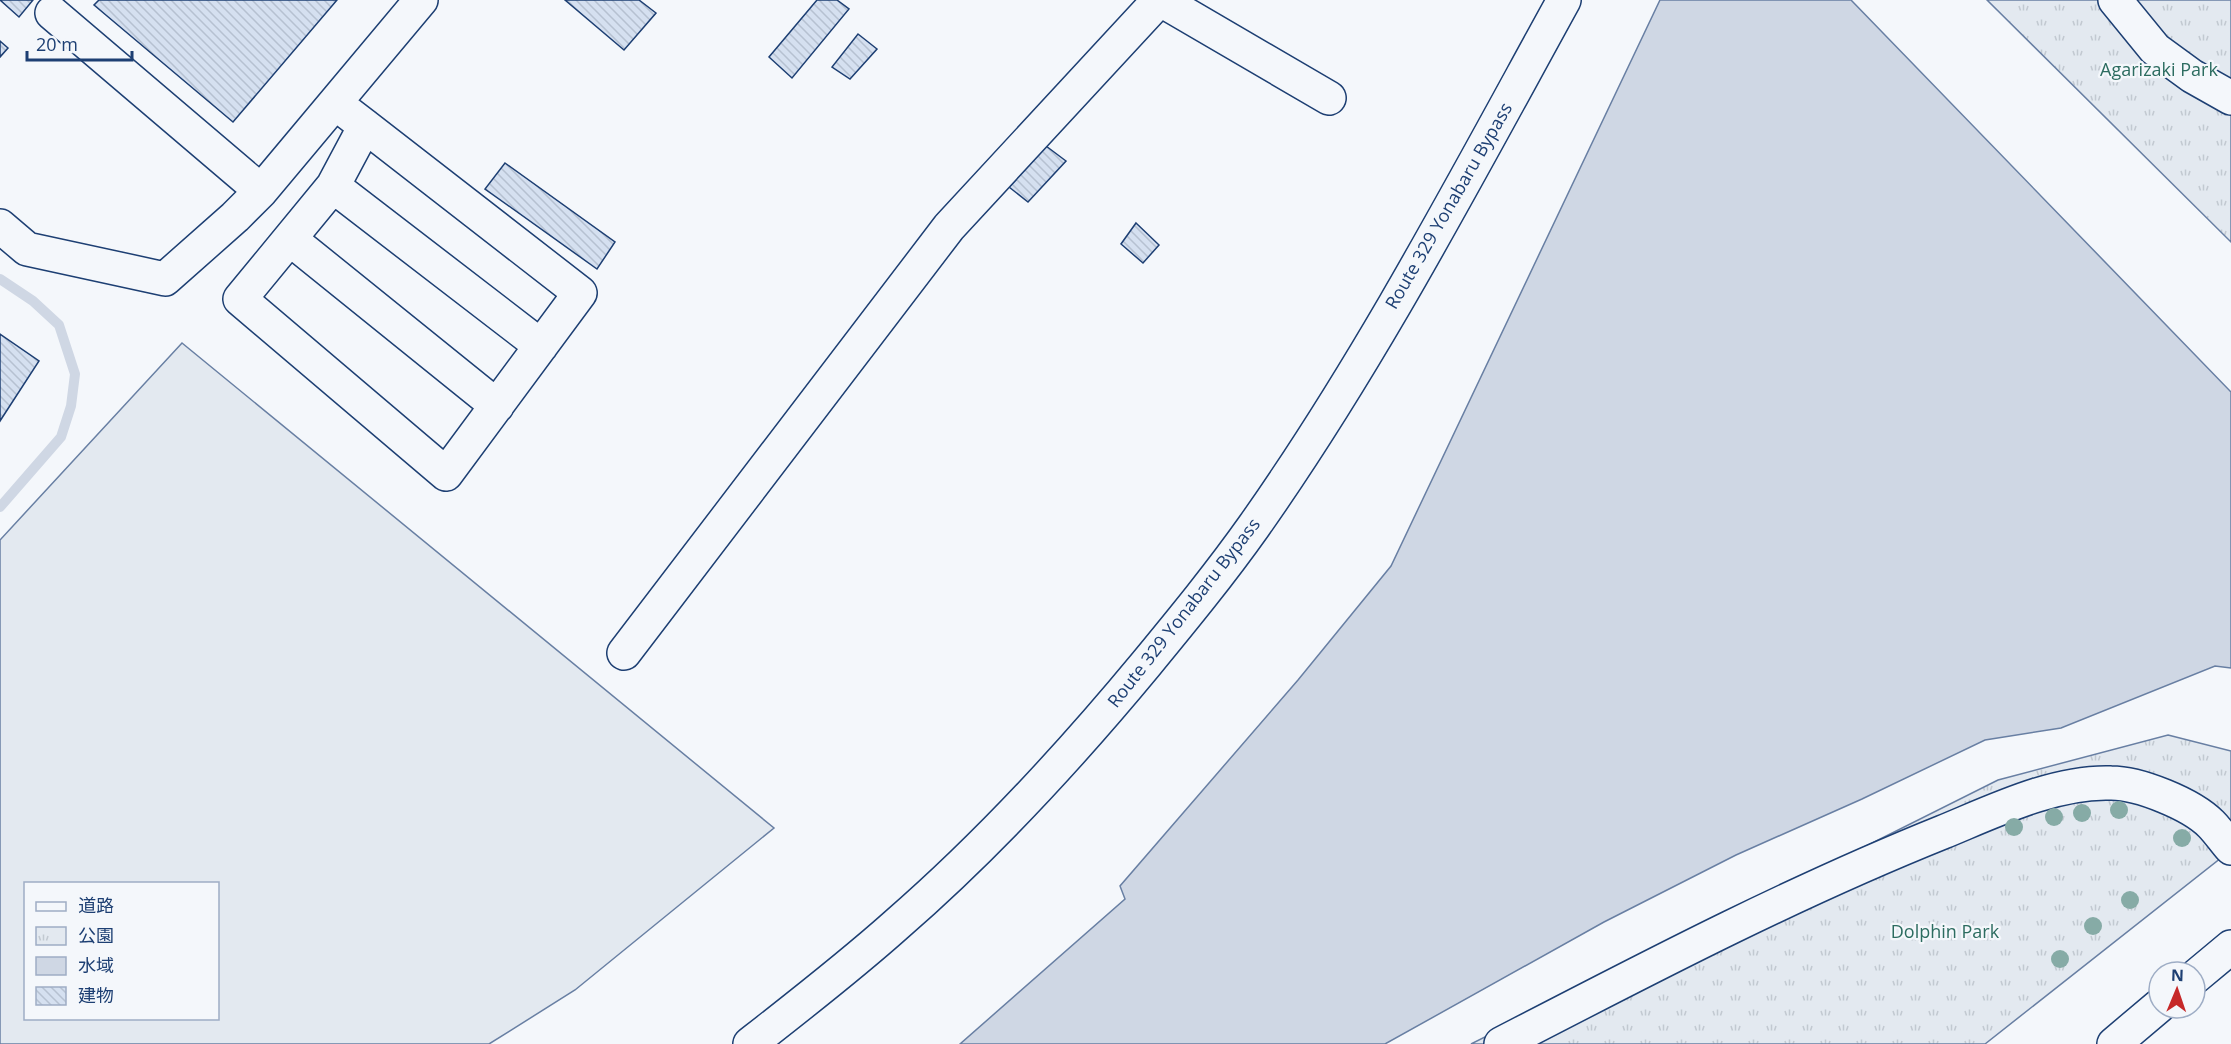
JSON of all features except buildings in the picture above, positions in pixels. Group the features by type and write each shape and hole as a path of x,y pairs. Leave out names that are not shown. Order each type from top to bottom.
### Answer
{"main road":[{"path":"0,226 27,249 165,279 235,218 261,191 421,0"},
{"path":"624,653 949,227 1160,0 1329,98"},
{"name":"Route 329 Yonabaru Bypass","path":"750,1044 831,981 899,923 1016,811 1071,753 1196,603 1254,527 1350,378 1431,243 1564,0"},
{"path":"2115,0 2156,49 2192,76 2231,98"},
{"path":"52,13 261,191"},
{"path":"335,103 365,126 580,293 446,474 240,299 333,186 365,126"},
{"path":"333,186 541,346"},
{"path":"290,238 496,406"},
{"path":"1501,1044 1712,935 1858,866 2007,806 2068,787 2112,783 2151,790 2184,806 2209,822 2231,848"},
{"path":"2207,967 2231,947"},
{"path":"2114,1044 2147,1016"}],"green space":[{"name":"Agarizaki Park","path":"1987,0 2231,0 2231,242"},
{"path":"182,343 774,828 575,990 489,1044 0,1044 0,540"},
{"name":"Dolphin Park","path":"2168,735 2231,751 2231,850 1985,1044 1471,1044 1998,780"}],"water":[{"path":"1660,0 1851,0 2231,392 2231,668 2215,666 2061,728 1985,740 1862,799 1736,855 1604,922 1385,1044 960,1044 1125,899 1120,886 1298,680 1391,566"}],"waterway":[{"path":"0,279 33,301 59,325 75,374 71,406 61,437 0,507"}]}
